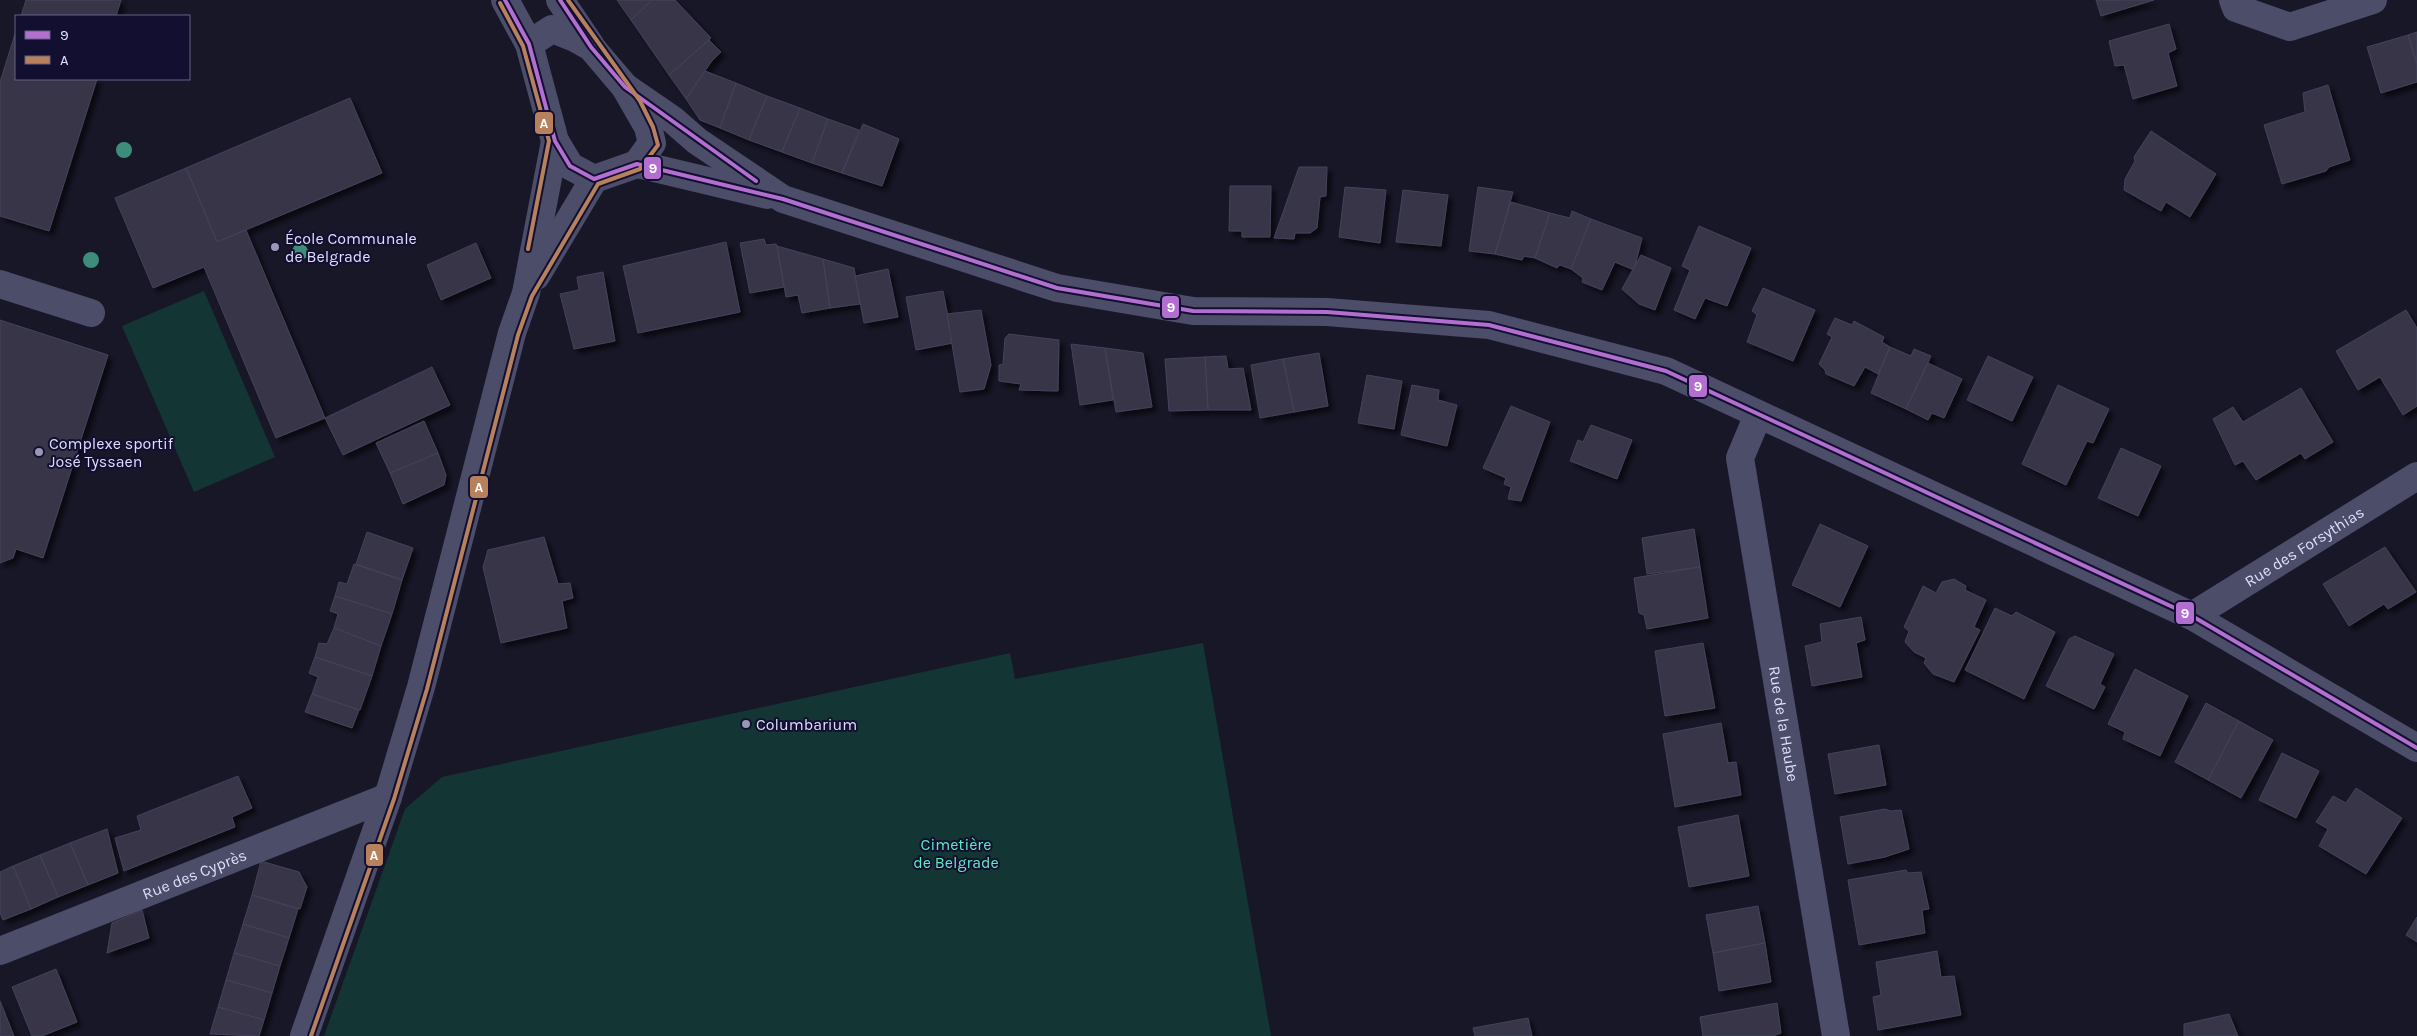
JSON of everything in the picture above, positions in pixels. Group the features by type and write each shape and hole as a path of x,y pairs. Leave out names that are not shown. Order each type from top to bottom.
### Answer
{"street":[{"path":"505,0 529,44 556,141 570,166 594,179"},
{"path":"560,0 591,47 625,87 648,127 652,143 637,164"},
{"path":"2233,0 2236,8 2290,26 2373,0"},
{"path":"529,44 552,29 591,47"},
{"path":"625,87 673,120 697,141 783,199"},
{"path":"304,1036 388,797 421,687 512,333 526,293 556,141"},
{"path":"526,293 594,179 637,164 783,199 1048,285 1077,291 1193,312 1328,312 1489,325 1666,371 2192,616 2417,748"},
{"path":"0,284 91,313"},
{"name":"Rue de la Haube","path":"1758,415 1740,458 1836,1036"},
{"name":"Rue des Forsythias","path":"2192,616 2417,476"},
{"name":"Rue des Cyprès","path":"0,951 388,797"}],"green space":[{"path":"204,291 275,457 194,492 122,326"},
{"name":"Cimetière de Belgrade","path":"1203,643 1271,1036 324,1036 405,809 442,777 1010,653 1015,679"}],"building":[{"path":"26,0 121,0 116,15 21,15"},
{"path":"617,0 652,0 631,20"},
{"path":"652,0 675,0 711,38 669,75 631,20"},
{"path":"2096,0 2154,0 2101,16"},
{"path":"2169,24 2176,49 2168,53 2177,86 2133,99 2124,65 2115,66 2109,41"},
{"path":"2417,32 2417,64 2408,35"},
{"path":"15,34 15,80 97,80 49,231 0,216 0,82"},
{"path":"2408,35 2417,64 2417,82 2381,93 2367,47"},
{"path":"709,40 721,52 711,62 686,99 669,75"},
{"path":"705,71 736,83 720,128 700,120 686,99"},
{"path":"736,83 767,96 749,140 720,128"},
{"path":"2328,85 2350,160 2329,167 2326,171 2282,184 2264,125 2305,112 2303,93"},
{"path":"767,96 800,108 782,152 749,140"},
{"path":"350,98 382,173 217,242 186,168"},
{"path":"800,108 828,119 812,163 782,152"},
{"path":"828,119 859,130 842,173 812,163"},
{"path":"863,124 899,139 882,186 842,173"},
{"path":"2151,131 2216,174 2190,217 2166,202 2161,211 2124,190 2125,179 2135,161 2134,157"},
{"path":"1299,167 1327,167 1326,196 1320,197 1317,228 1310,233 1295,233 1294,239 1274,238"},
{"path":"186,168 217,242 246,230 325,418 276,438 204,267 153,288 115,198"},
{"path":"1230,186 1271,186 1270,237 1242,237 1242,231 1229,231"},
{"path":"1345,187 1386,190 1380,243 1339,237"},
{"path":"1478,187 1513,192 1495,254 1469,251"},
{"path":"1403,190 1448,195 1441,246 1396,242"},
{"path":"1511,202 1550,213 1535,258 1524,256 1522,260 1495,254"},
{"path":"1572,211 1591,219 1571,269 1560,265 1557,268 1535,258 1550,213 1570,218"},
{"path":"1591,219 1642,238 1634,270 1615,262 1602,290 1582,282 1583,278 1571,269"},
{"path":"1699,226 1751,248 1727,306 1705,298 1695,319 1674,310 1690,270 1682,266"},
{"path":"764,239 766,245 776,244 777,246 784,287 750,293 740,243"},
{"path":"726,242 740,312 638,333 623,266"},
{"path":"476,243 491,278 441,300 427,265"},
{"path":"777,246 823,259 830,308 802,313 798,295 786,297"},
{"path":"1641,255 1671,268 1655,310 1639,304 1622,289"},
{"path":"823,259 854,268 860,304 830,308"},
{"path":"888,269 898,317 864,323 855,276"},
{"path":"603,272 615,341 574,349 560,294 579,290 577,277"},
{"path":"1763,288 1815,310 1793,361 1747,342 1757,315 1752,311"},
{"path":"943,291 953,343 916,350 906,297"},
{"path":"981,310 991,365 984,389 960,392 947,314"},
{"path":"2406,310 2417,328 2417,406 2403,415 2380,377 2358,390 2336,351"},
{"path":"1835,318 1852,325 1854,321 1884,337 1882,342 1890,347 1878,374 1865,367 1854,386 1826,374 1819,364 1832,337 1827,334"},
{"name":"Complexe sportif José Tyssaen","path":"0,320 108,355 43,558 16,549 13,558 0,563"},
{"path":"1009,334 1059,340 1058,391 1019,390 1021,384 999,381 999,365 1003,364 1005,338"},
{"path":"1071,344 1105,348 1113,400 1080,405"},
{"path":"1890,347 1911,356 1914,349 1931,356 1906,409 1871,393"},
{"path":"1105,348 1143,353 1152,407 1116,412"},
{"path":"1319,353 1328,406 1294,412 1283,359"},
{"path":"1226,356 1228,369 1243,368 1251,410 1208,410 1205,357"},
{"path":"1988,356 2033,377 2012,421 1967,400"},
{"path":"1205,357 1208,410 1169,411 1165,359"},
{"path":"1283,359 1294,412 1260,418 1251,365"},
{"path":"1928,363 1962,379 1944,418 1932,413 1928,420 1906,409"},
{"path":"432,367 450,405 343,455 325,418"},
{"path":"1367,375 1402,381 1394,429 1358,423"},
{"path":"1412,385 1439,390 1438,400 1457,405 1447,446 1401,435"},
{"path":"2058,385 2109,409 2093,443 2087,441 2066,485 2022,464"},
{"path":"2301,388 2333,442 2305,459 2301,453 2256,480 2243,461 2235,465 2213,419 2233,407 2243,422"},
{"path":"1511,406 1550,422 1521,501 1508,499 1511,487 1504,484 1506,478 1483,468"},
{"path":"424,421 438,453 390,473 376,443"},
{"path":"1591,425 1632,440 1617,479 1570,461 1578,440 1583,442"},
{"path":"2121,448 2161,466 2138,516 2098,498"},
{"path":"438,453 446,475 444,485 403,504 390,473"},
{"path":"1820,524 1868,546 1840,607 1792,585"},
{"path":"1694,529 1700,567 1647,574 1642,538"},
{"path":"367,532 413,548 402,580 356,564"},
{"path":"544,537 558,584 570,583 573,598 562,601 567,628 501,643 483,567 488,550"},
{"path":"2385,547 2416,592 2388,609 2384,604 2349,626 2323,584"},
{"path":"354,564 402,580 392,614 335,596 339,582 347,584"},
{"path":"1700,567 1708,618 1647,629 1644,615 1639,613 1634,578"},
{"path":"1954,579 1966,586 1965,590 1986,600 1974,627 1980,630 1954,682 1933,674 1924,663 1926,658 1914,652 1905,642 1909,631 1904,627 1923,586 1936,593 1942,582"},
{"path":"335,596 392,614 381,646 334,628 338,614 330,611"},
{"path":"1995,608 2012,616 2016,612 2055,632 2024,699 1965,670"},
{"path":"1861,617 1865,640 1856,643 1862,677 1812,686 1805,646 1822,642 1820,624"},
{"path":"334,628 381,646 372,676 315,657 319,643 327,644"},
{"path":"2075,636 2114,654 2100,684 2105,687 2094,709 2046,686 2069,639"},
{"path":"1703,643 1715,708 1665,716 1655,651"},
{"path":"315,657 372,676 360,710 312,694 318,677 309,673"},
{"path":"2135,669 2188,696 2160,756 2123,739 2125,732 2108,724"},
{"path":"312,694 359,710 352,728 305,712"},
{"path":"2206,703 2239,721 2208,780 2175,762"},
{"path":"2239,721 2273,740 2241,798 2208,780"},
{"path":"1721,723 1728,763 1736,762 1741,795 1675,807 1663,734"},
{"path":"1879,745 1886,785 1835,794 1828,754"},
{"path":"2282,753 2319,771 2296,818 2259,800"},
{"path":"238,776 252,808 232,817 235,827 124,871 115,838 141,830 137,816"},
{"path":"2356,788 2402,818 2366,874 2319,846 2328,829 2316,822 2333,796 2346,803"},
{"path":"1885,809 1891,811 1901,810 1909,849 1885,857 1848,864 1840,817"},
{"path":"1738,815 1749,876 1689,887 1678,827"},
{"path":"107,829 118,873 88,885 70,843"},
{"path":"70,843 88,885 58,897 40,855"},
{"path":"40,855 58,897 31,909 13,866"},
{"path":"261,861 299,872 307,887 300,909 252,895"},
{"path":"13,866 31,909 3,920 0,913 0,872"},
{"path":"1906,870 1908,873 1921,872 1929,909 1922,910 1925,933 1859,945 1848,880"},
{"path":"252,895 298,909 289,938 243,924"},
{"path":"1758,906 1765,943 1713,953 1706,915"},
{"path":"142,910 149,938 107,953 112,923"},
{"path":"2417,917 2417,942 2406,935"},
{"path":"243,924 289,938 280,966 234,953"},
{"path":"1765,943 1771,982 1719,991 1713,953"},
{"path":"1937,951 1941,977 1954,976 1961,1015 1878,1030 1873,997 1881,995 1876,962"},
{"path":"234,953 280,966 272,993 226,980"},
{"path":"56,969 77,1022 42,1036 32,1036 12,987"},
{"path":"226,980 272,993 264,1020 218,1007"},
{"path":"0,1001 14,1036 0,1036"},
{"path":"1777,1003 1781,1033 1773,1036 1703,1036 1700,1017"},
{"path":"218,1007 264,1020 259,1036 210,1034"},
{"path":"2229,1014 2238,1036 2184,1036 2184,1024"},
{"path":"1528,1018 1532,1036 1475,1036 1473,1028"}],"transit line":[{"name":"9","path":"505,0 529,44 555,141 570,166 594,179 637,164 783,199 1057,288 1193,311 1327,312 1489,325 1666,371 2192,616 2417,748"},
{"name":"9","path":"560,0 591,47 625,87 756,181"},
{"name":"A","path":"311,1036 394,799 427,689 518,335 532,296 598,184 640,169 658,145 653,127 640,101 568,0"},
{"name":"A","path":"500,3 523,46 549,141 528,249"}],"place":[{"name":"École Communale de Belgrade","path":"275,247"},
{"name":"Complexe sportif José Tyssaen","path":"39,452"},
{"name":"Columbarium","path":"746,724"}]}
